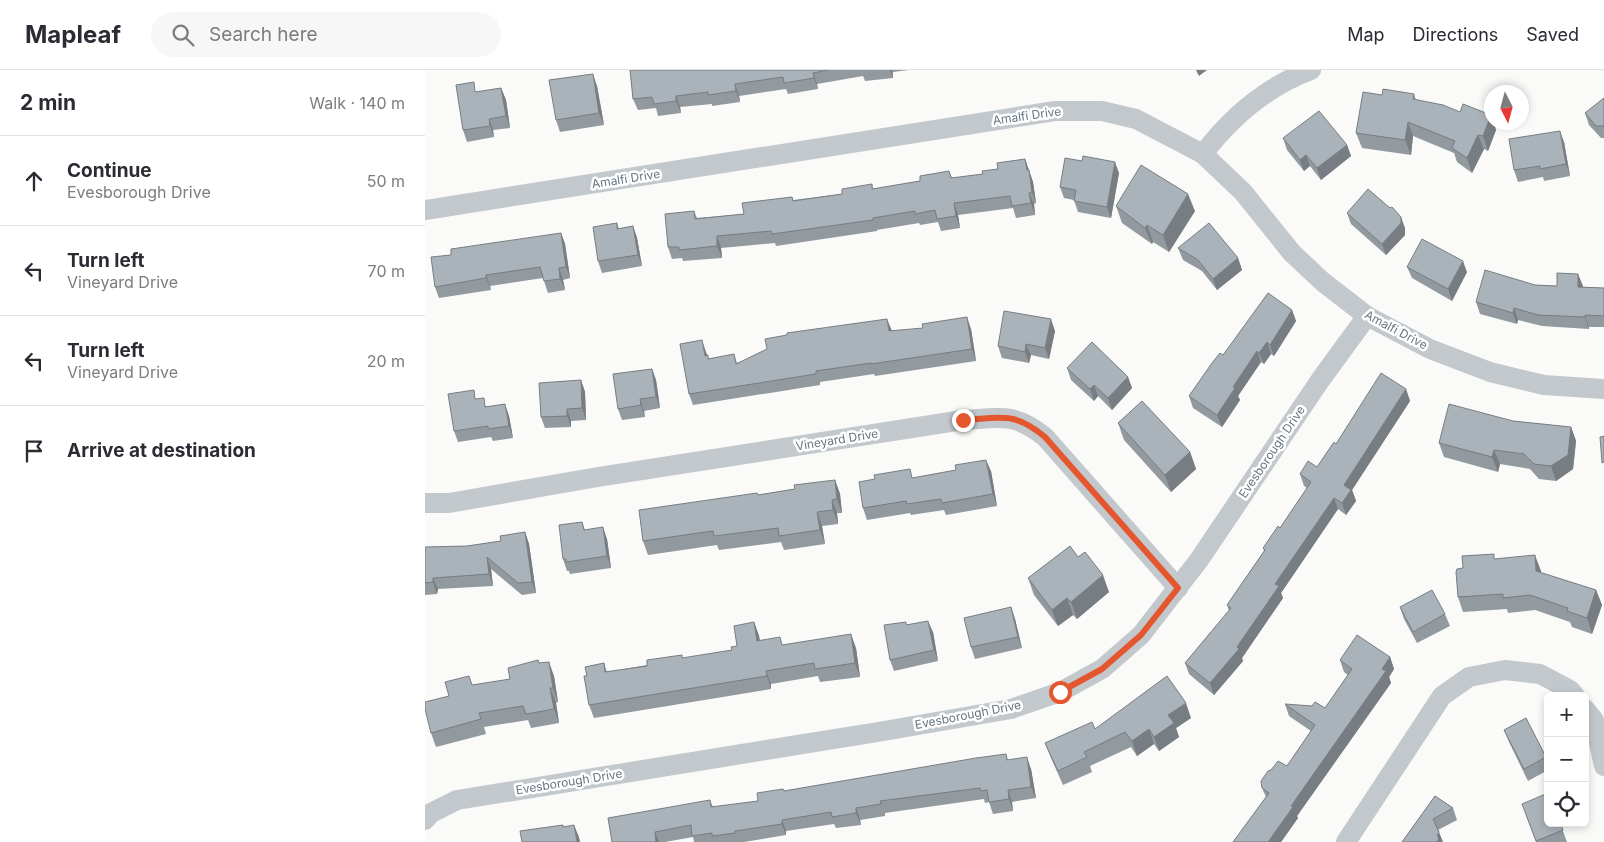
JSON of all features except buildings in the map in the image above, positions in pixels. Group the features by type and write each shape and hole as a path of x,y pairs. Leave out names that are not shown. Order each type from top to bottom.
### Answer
{"street":[{"path":"1203,154 1221,131 1247,106 1295,76 1311,70"},
{"name":"Amalfi Drive","path":"425,210 1055,111 1102,111 1136,119 1203,154 1243,192 1292,253 1367,316 1430,349 1491,372 1544,385 1604,389"},
{"name":"Evesborough Drive","path":"425,820 431,813 457,800 868,734 1011,708 1060,692 1102,669 1141,635 1178,588 1367,316"},
{"name":"Vineyard Drive","path":"425,503 449,503 598,477 963,420 1009,417 1028,423 1045,437 1178,588"},
{"path":"1346,842 1442,696 1469,677 1505,670 1540,674 1572,692"},
{"path":"1589,714 1594,720 1604,766"}],"route":[{"path":"963,420 1009,417 1028,423 1045,437 1178,588 1141,635 1102,669 1060,692"}]}
